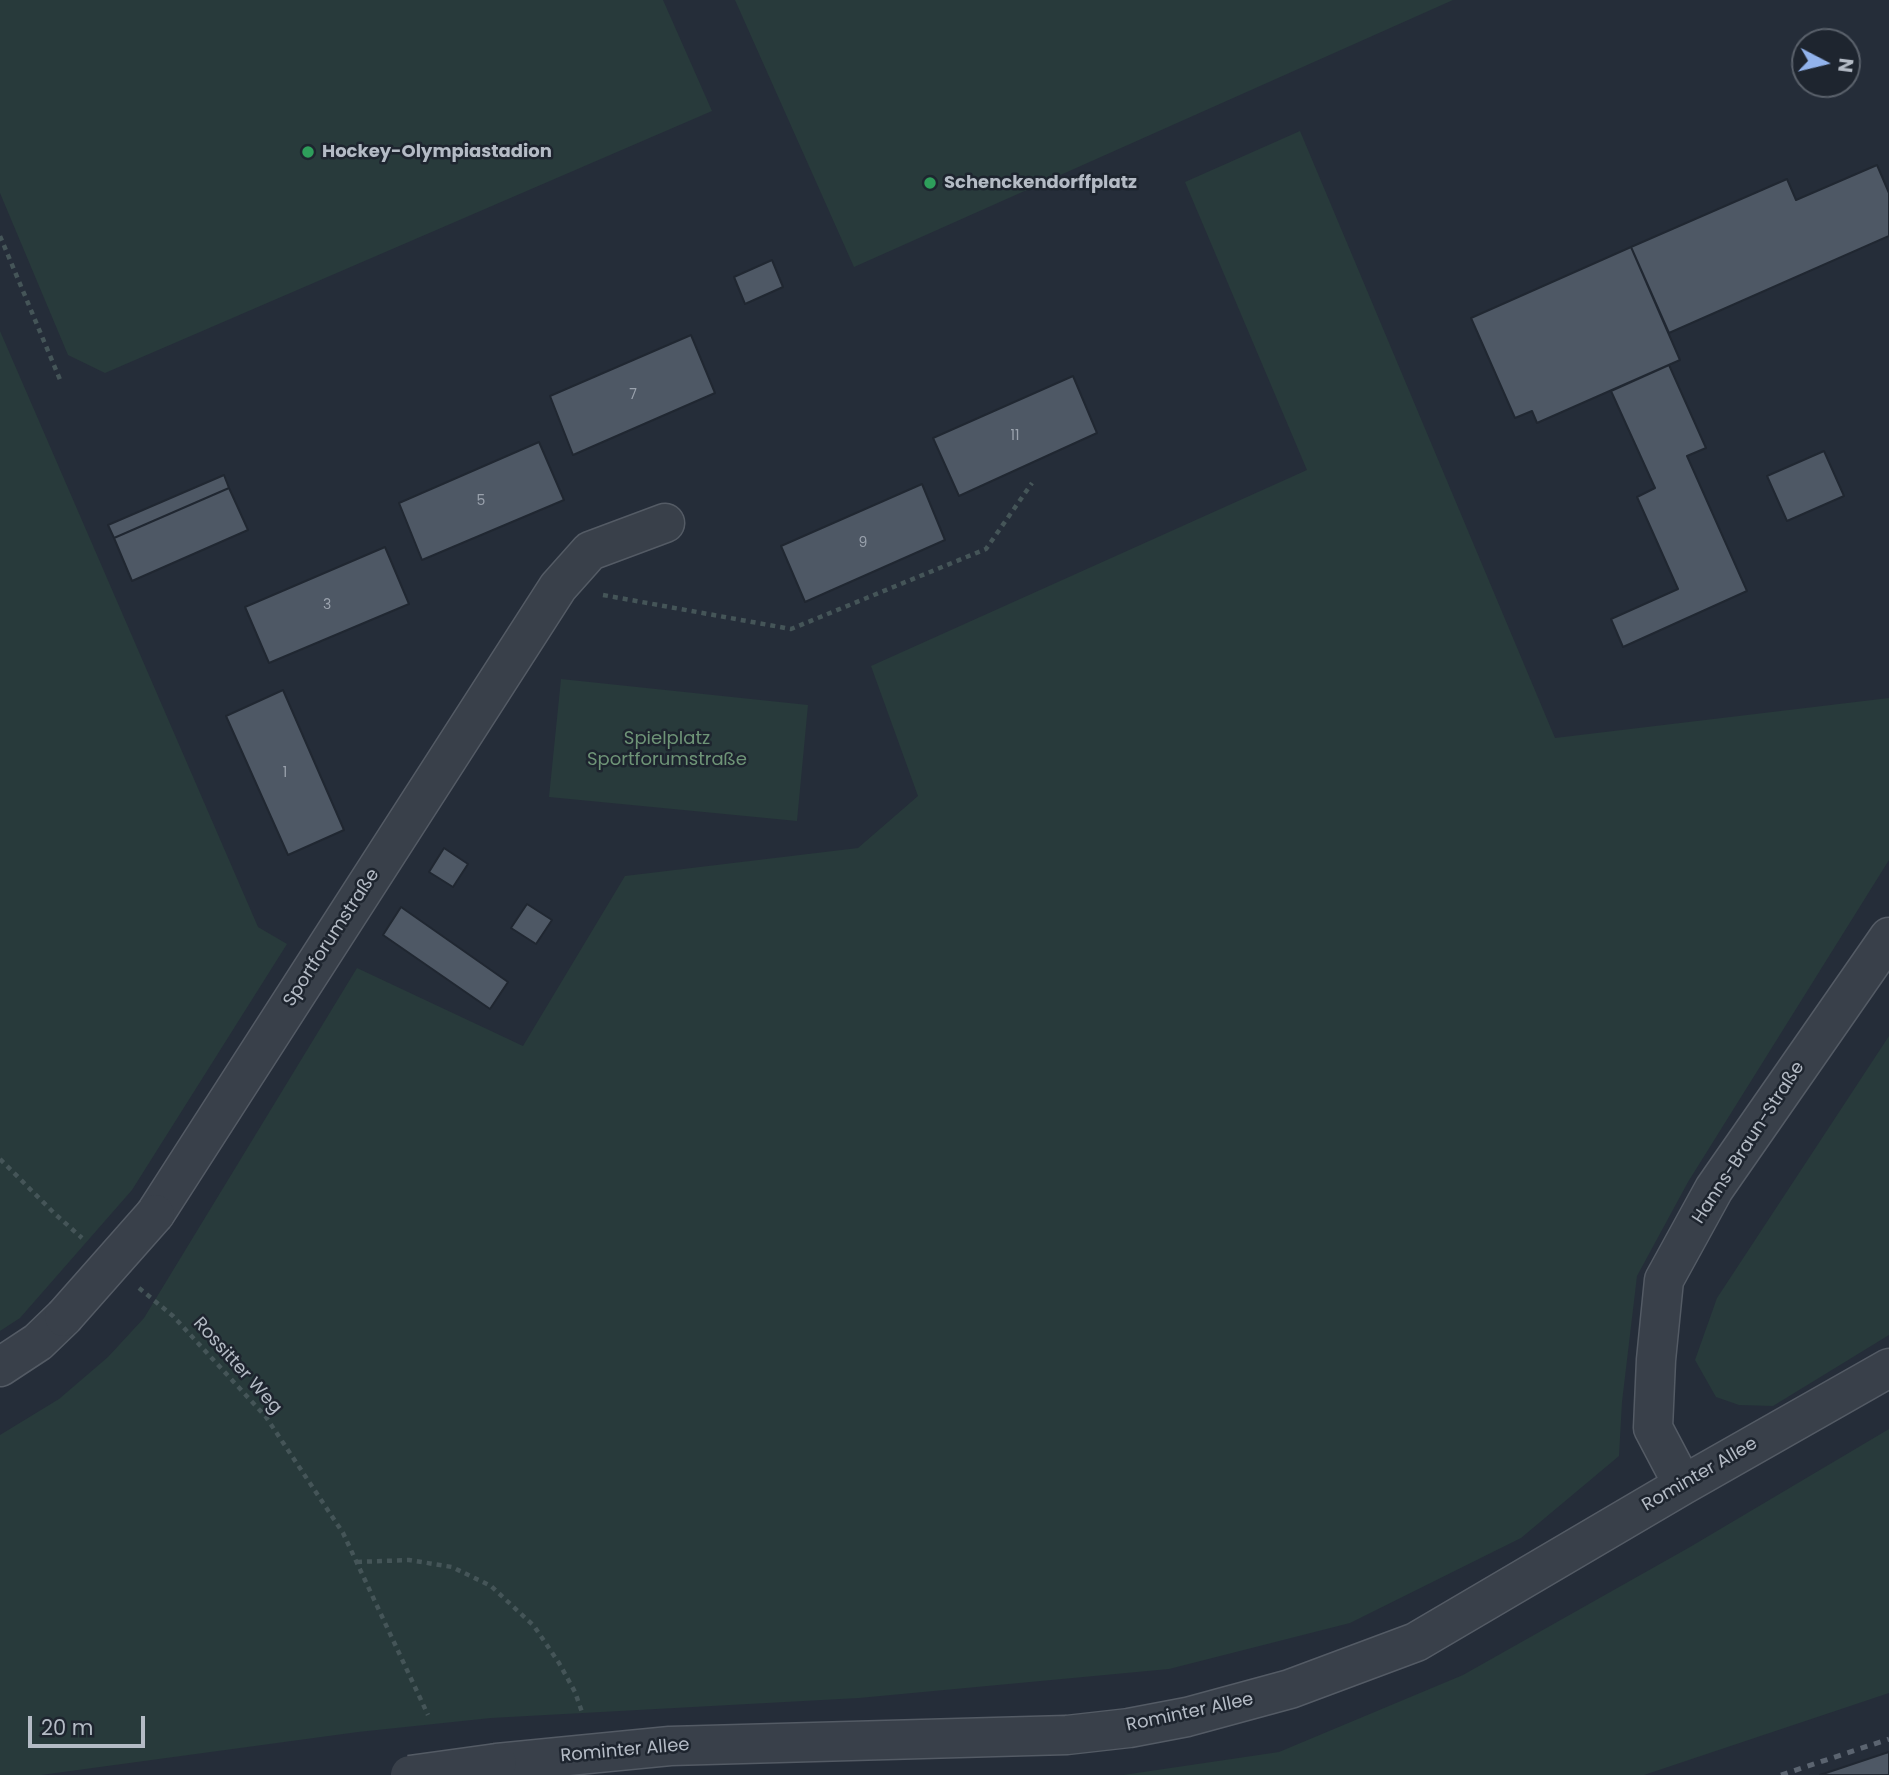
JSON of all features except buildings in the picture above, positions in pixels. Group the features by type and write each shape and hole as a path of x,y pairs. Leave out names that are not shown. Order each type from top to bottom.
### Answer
{"street":[{"name":"Sportforumstraße","path":"0,1367 38,1342 64,1317 155,1214 558,587 590,551 665,523"},
{"name":"Hanns-Braun-Straße","path":"1683,1485 1653,1428 1664,1280 1714,1189 1889,937"},
{"name":"Rominter Allee","path":"410,1775 497,1763 670,1746 1067,1735 1129,1728 1187,1717 1290,1689 1416,1642 1889,1368"}],"path":[{"path":"0,236 61,382"},
{"path":"558,587 792,629 986,549 1032,483"},
{"path":"0,1159 84,1240"},
{"name":"Rossitter Weg","path":"132,1282 173,1316 266,1416 343,1533 428,1716"},
{"path":"357,1562 409,1560 452,1567 491,1587 534,1626 575,1692 585,1720"}],"green space":[{"name":"Hockey-Olympiastadion","path":"0,0 663,0 712,111 105,373 68,355 0,193"},
{"name":"Schenckendorffplatz","path":"735,0 1453,0 854,267"},
{"path":"1300,131 1555,738 1889,698 1889,860 1688,1182 1637,1276 1622,1402 1619,1456 1521,1538 1350,1623 1169,1669 859,1698 491,1718 358,1732 41,1775 0,1775 0,1435 59,1399 108,1357 144,1318 357,968 523,1046 625,876 858,848 918,796 871,666 1307,470 1185,182"},
{"path":"0,331 258,927 287,944 132,1190 20,1318 0,1331"},
{"name":"Spielplatz Sportforumstraße","path":"561,679 808,705 797,821 549,797"},
{"path":"1889,1036 1889,1335 1773,1406 1739,1405 1716,1397 1695,1360 1717,1298"},
{"path":"1889,1429 1889,1693 1644,1775 1123,1775 1279,1752 1463,1675 1690,1547"}],"railway":[{"path":"1781,1775 1889,1739"}],"place":[{"name":"Hockey-Olympiastadion","path":"308,152"},
{"name":"Schenckendorffplatz","path":"930,183"}]}
